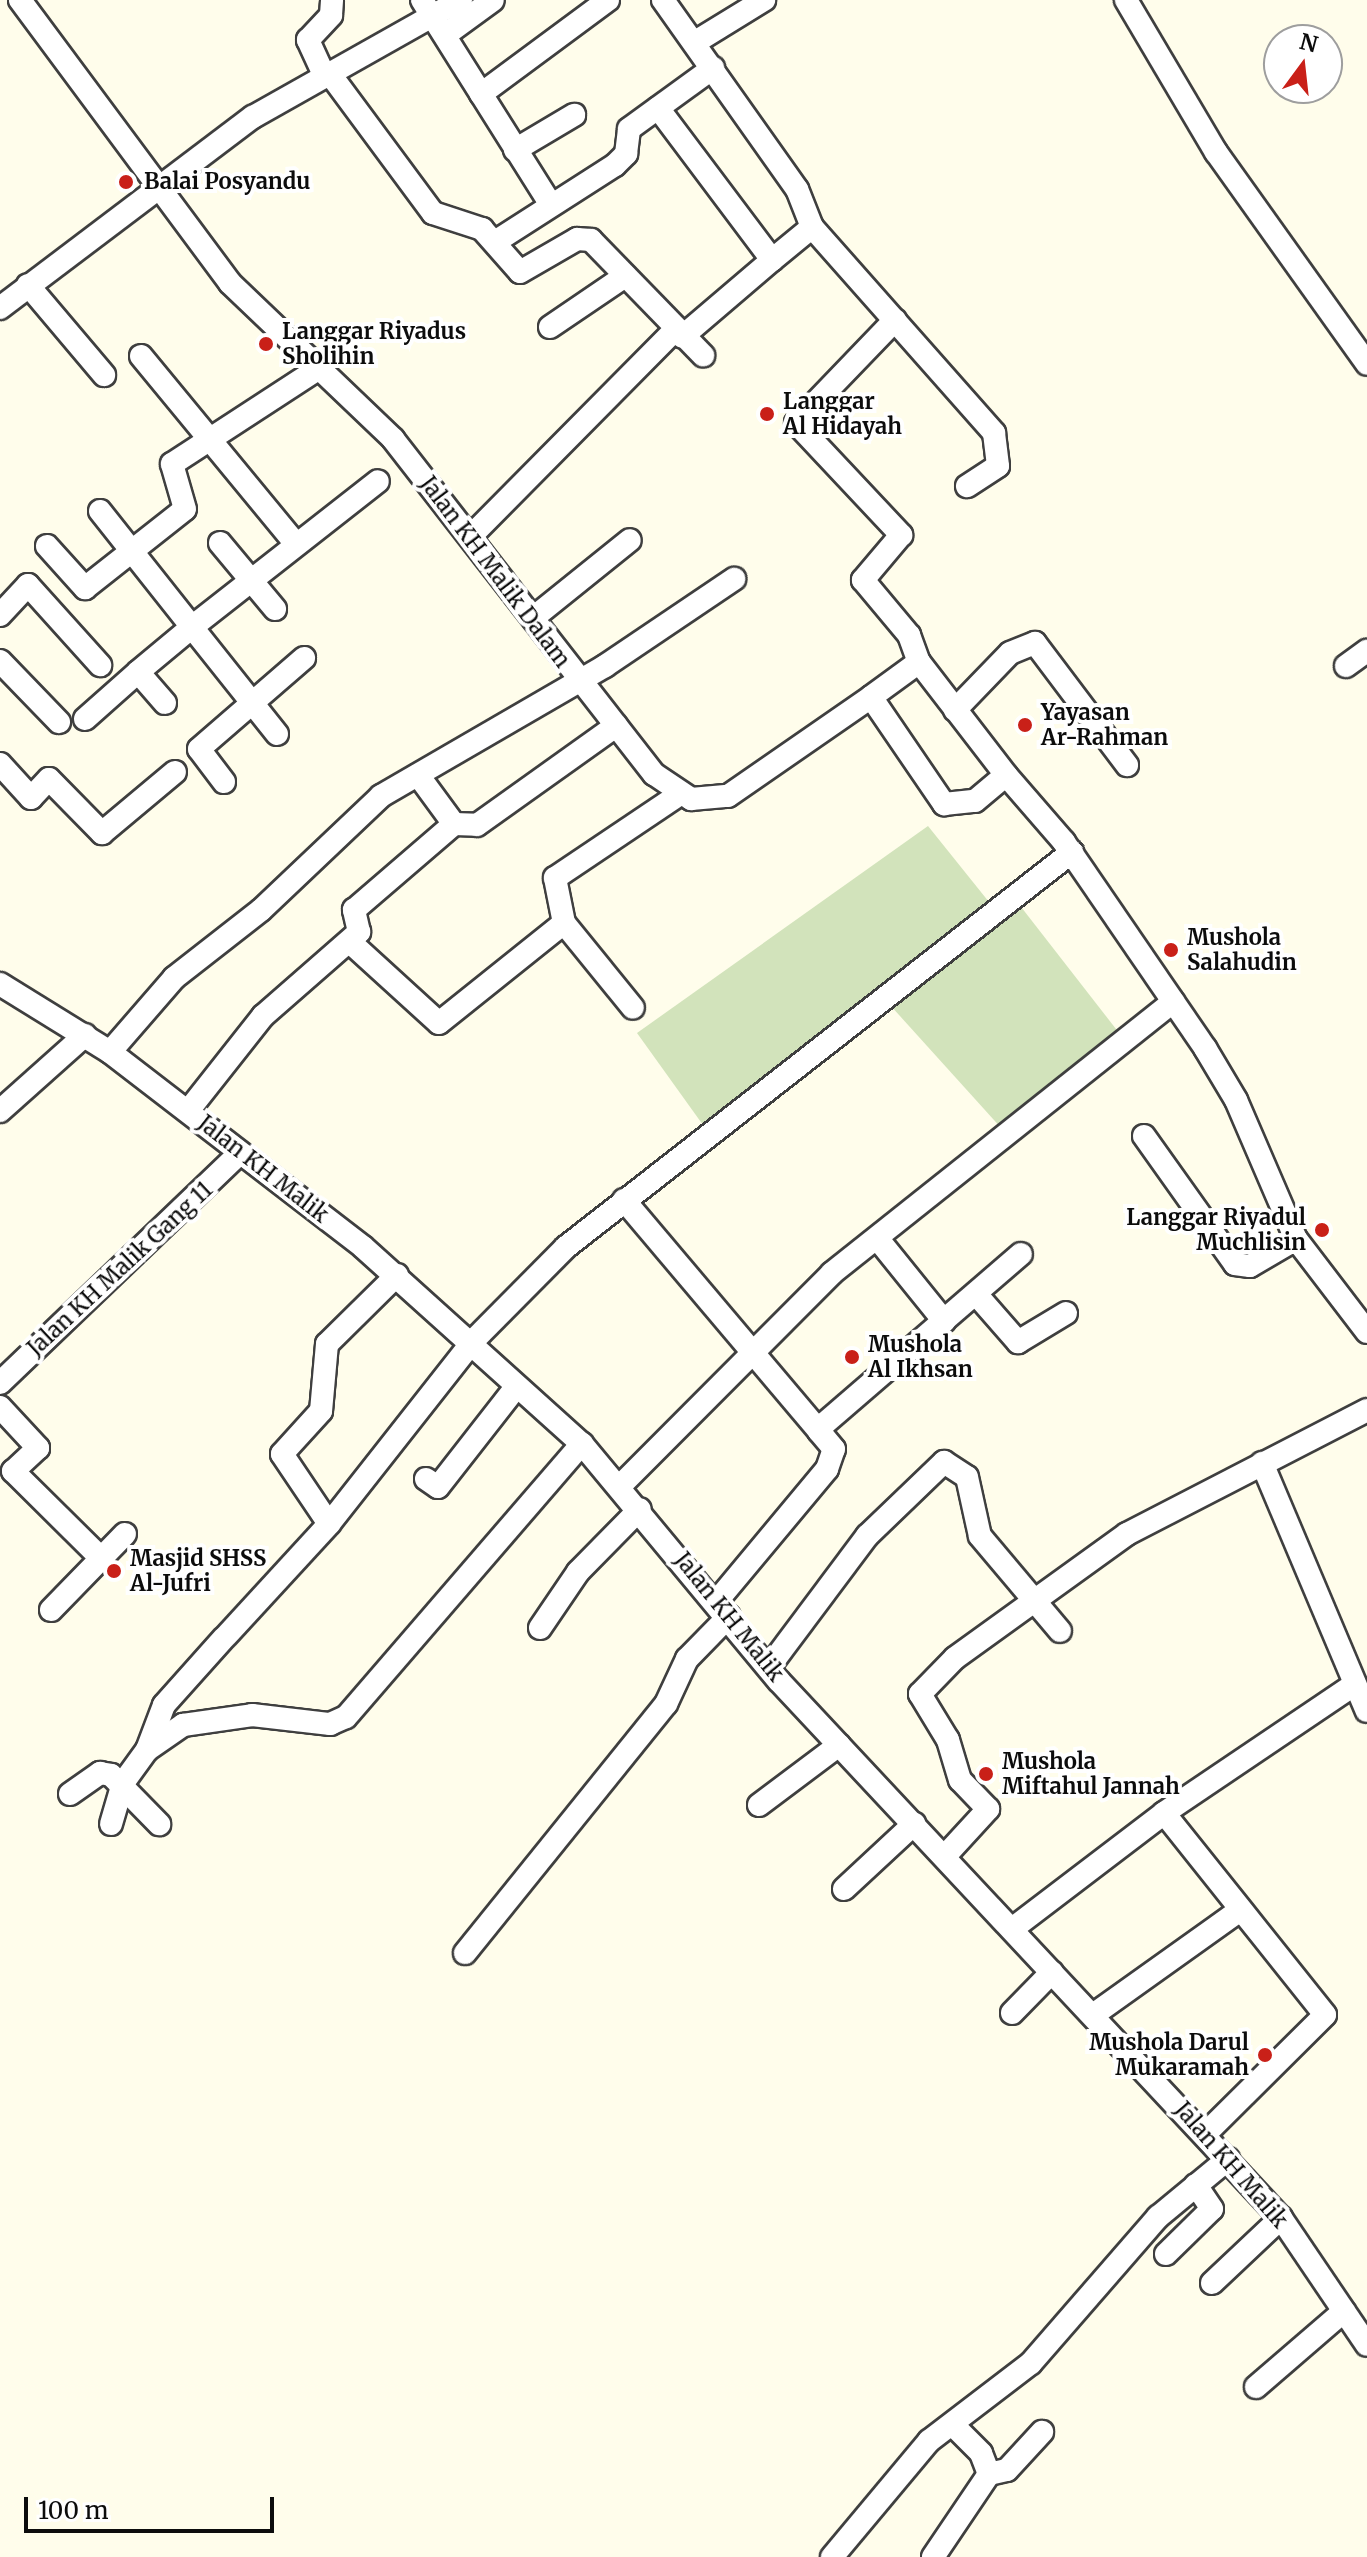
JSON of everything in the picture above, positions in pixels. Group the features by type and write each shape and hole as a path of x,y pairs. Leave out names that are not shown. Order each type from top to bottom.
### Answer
{"street":[{"name":"Jalan KH Malik Dalam","path":"20,0 155,188 230,283 393,439 471,536 576,681 654,774 680,794"},
{"path":"332,0 331,15 308,40 328,76 433,213 482,229 513,269 530,271 586,238 703,355"},
{"path":"0,308 253,117 434,18 461,0"},
{"path":"434,18 493,0"},
{"path":"481,94 608,0"},
{"path":"663,0 697,41 797,189 812,227 1000,444 998,466 967,486"},
{"path":"697,41 764,0"},
{"path":"1126,0 1216,152 1367,364"},
{"path":"434,18 550,203"},
{"path":"498,240 550,203 615,165 626,154 625,133 713,68"},
{"path":"658,108 772,260"},
{"path":"515,150 574,115"},
{"path":"471,536 679,334 812,227"},
{"path":"550,327 625,276"},
{"path":"28,285 104,375"},
{"path":"895,320 796,423 900,532 899,543 863,580 909,635 919,662 955,710 1072,852 1173,1002 1236,1100 1296,1239 1367,1332"},
{"path":"141,356 210,434 295,543"},
{"path":"47,546 81,589 185,509 169,467 210,434 318,369"},
{"path":"85,719 249,579 378,481"},
{"path":"100,511 277,734"},
{"path":"533,618 630,540"},
{"path":"220,543 275,609"},
{"path":"110,1052 174,978 261,910 381,796 576,681 734,579"},
{"path":"0,615 28,585 100,665"},
{"path":"955,710 1010,653 1035,643 1127,765"},
{"path":"1346,666 1367,651"},
{"path":"224,782 198,751 304,658"},
{"path":"0,661 59,722"},
{"path":"633,1008 564,923 555,878 680,794 728,796 919,662"},
{"path":"138,672 165,703"},
{"path":"871,697 944,804 975,801 1006,775"},
{"path":"188,1111 263,1016 350,942 362,927 354,910 454,824 477,825 616,726"},
{"path":"0,764 31,798 49,779 102,833 175,772"},
{"path":"418,775 454,824"},
{"path":"111,1824 123,1783 147,1750 164,1705 329,1524 472,1342 566,1247 1072,852"},
{"path":"350,942 439,1023 564,923"},
{"name":"Jalan KH Malik","path":"0,984 110,1052 188,1111 238,1155 397,1275 582,1444 621,1485 769,1667 839,1745 1206,2133 1281,2218 1367,2345"},
{"path":"621,1485 748,1355 877,1238 1173,1002"},
{"path":"0,1111 85,1035"},
{"path":"1144,1136 1235,1264 1250,1266 1296,1239"},
{"name":"Jalan KH Malik Gang 11","path":"0,1383 238,1155"},
{"path":"465,1953 666,1704 687,1659 827,1469 834,1449 748,1355 624,1200"},
{"path":"877,1238 944,1321"},
{"path":"819,1431 1021,1254"},
{"path":"329,1524 282,1454 321,1411 327,1344 397,1275"},
{"path":"976,1294 1018,1342 1066,1313"},
{"path":"426,1479 438,1487 517,1386"},
{"path":"0,1407 38,1448 13,1471 100,1557"},
{"path":"945,1856 988,1809 960,1780 948,1740 920,1695 1037,1598 1127,1534 1367,1410"},
{"path":"147,1750 197,1719 252,1715 337,1723 582,1444"},
{"path":"769,1667 867,1536 944,1462 967,1477 980,1536 1037,1598 1060,1631"},
{"path":"1262,1463 1367,1711"},
{"path":"540,1628 578,1572 640,1509"},
{"path":"51,1610 125,1534"},
{"path":"1012,1929 1164,1813 1355,1684"},
{"path":"759,1805 839,1745"},
{"path":"70,1794 100,1773 123,1783 159,1824"},
{"path":"1164,1813 1325,2020 1206,2133"},
{"path":"844,1889 914,1824"},
{"path":"1093,2015 1239,1911"},
{"path":"1012,2013 1052,1972"},
{"path":"832,2557 929,2441 1031,2363 1147,2229 1228,2159"},
{"path":"1166,2254 1212,2209 1196,2185"},
{"path":"1212,2283 1281,2218"},
{"path":"1256,2387 1344,2311"},
{"path":"953,2425 981,2453 989,2474"},
{"path":"933,2557 989,2474 1007,2470 1042,2432"}],"green space":[{"path":"928,826 993,907 703,1125 637,1033"},
{"path":"1018,903 1123,1038 1003,1130 890,1005"}],"place":[{"name":"Balai Posyandu","path":"126,182"},
{"name":"Langgar Riyadus Sholihin","path":"266,344"},
{"name":"Langgar Al Hidayah","path":"767,414"},
{"name":"Yayasan Ar-Rahman","path":"1025,725"},
{"name":"Mushola Salahudin","path":"1171,950"},
{"name":"Langgar Riyadul Muchlisin","path":"1322,1230"},
{"name":"Mushola Al Ikhsan","path":"852,1357"},
{"name":"Masjid SHSS Al-Jufri","path":"114,1571"},
{"name":"Mushola Miftahul Jannah","path":"986,1774"},
{"name":"Mushola Darul Mukaramah","path":"1265,2055"}]}
